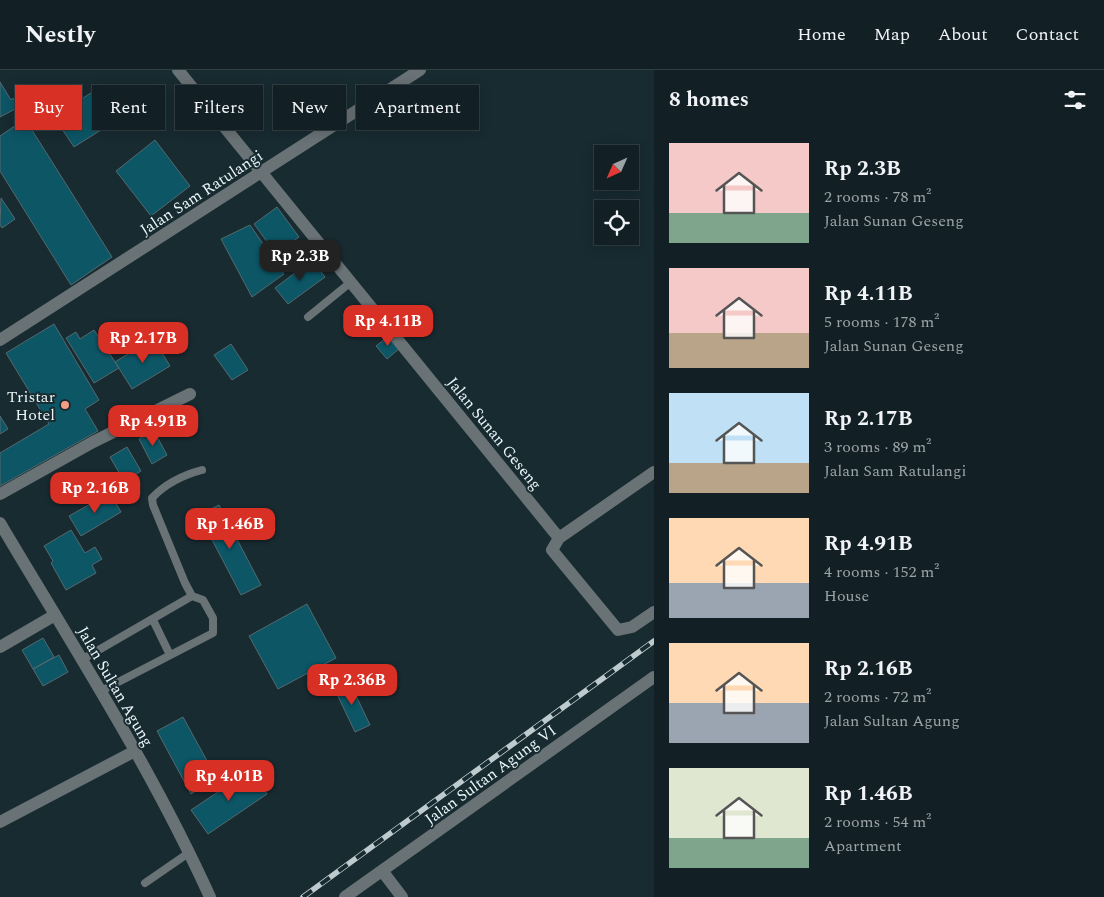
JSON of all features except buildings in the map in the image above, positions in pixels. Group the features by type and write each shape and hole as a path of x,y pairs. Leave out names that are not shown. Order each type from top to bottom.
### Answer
{"street":[{"name":"Jalan Sunan Geseng","path":"178,70 559,538"},
{"name":"Jalan Sam Ratulangi","path":"0,340 420,70"},
{"path":"0,494 93,442 190,394"},
{"path":"654,472 559,538 553,546 553,554 618,630 632,627 654,612"},
{"name":"Jalan Sultan Agung","path":"0,523 55,616 83,659 136,751 190,852 210,897"},
{"path":"0,647 55,616"},
{"name":"Jalan Sultan Agung VI","path":"345,897 383,872 654,677"},
{"path":"0,822 136,751"},
{"path":"383,872 402,897"}],"lane":[{"path":"308,317 351,282"},
{"path":"101,691 213,632 213,618 203,600 192,596 153,505 152,498 159,491 184,475 202,470"},
{"path":"83,659 192,596"},
{"path":"152,620 170,655"},
{"path":"145,883 190,852"}],"railway":[{"path":"303,897 654,641"}],"place":[{"name":"Tristar Hotel","path":"65,405"}]}
